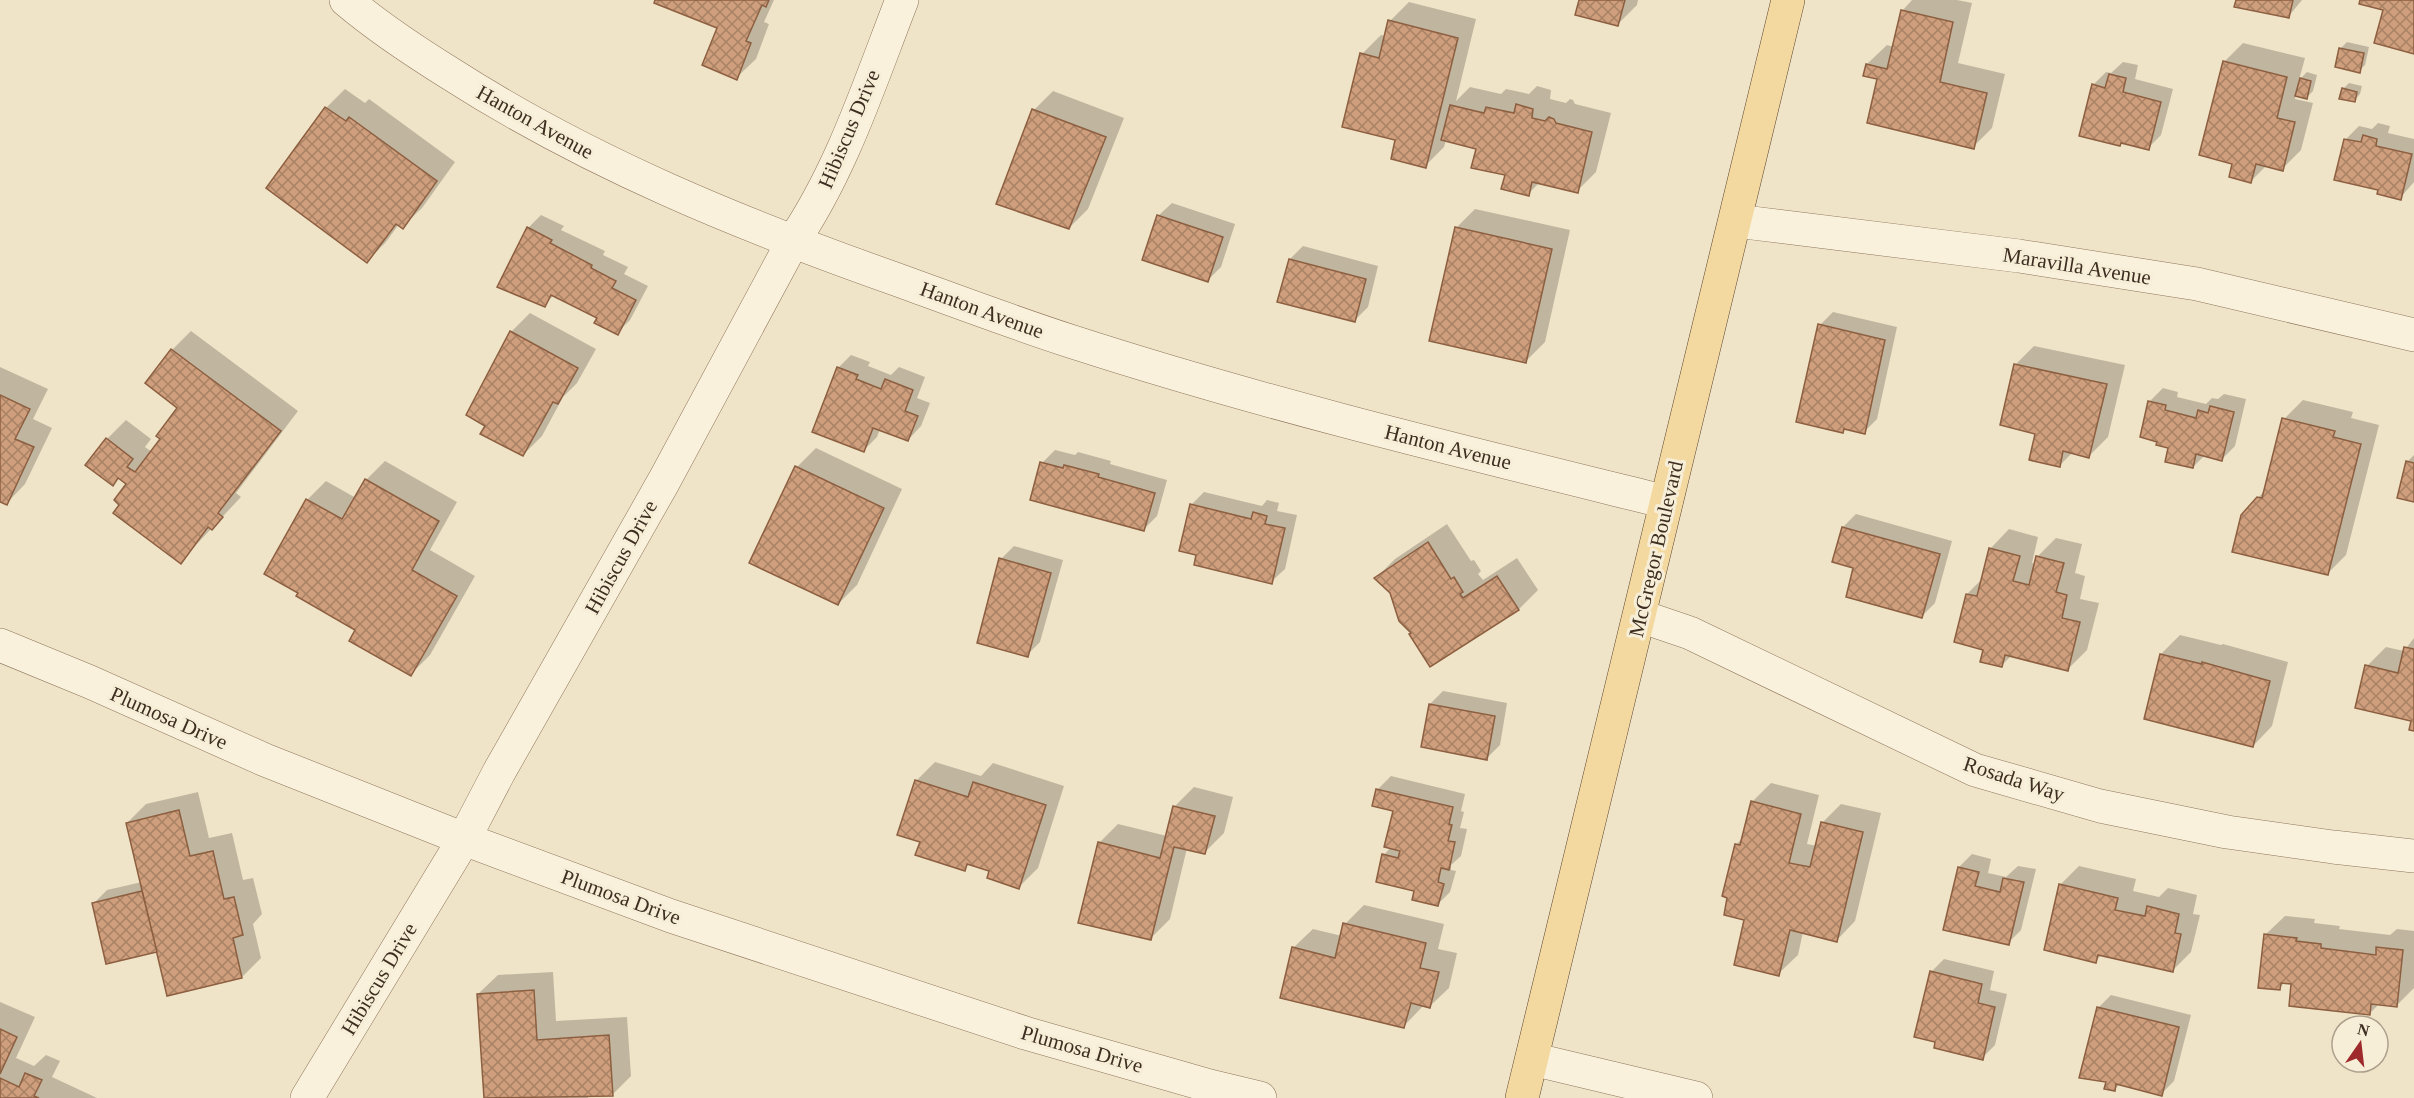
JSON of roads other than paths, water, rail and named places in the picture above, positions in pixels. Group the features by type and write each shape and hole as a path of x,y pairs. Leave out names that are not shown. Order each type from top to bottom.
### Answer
{"main road":[{"name":"McGregor Boulevard","path":"1522,1098 1788,0"}],"street":[{"name":"Hanton Avenue","path":"346,0 383,31 497,104 569,143 657,186 792,243 1095,349 1286,405 1666,502"},
{"name":"Hibiscus Drive","path":"307,1098 464,839 499,772 664,481 792,243 814,211 833,172 902,0"},
{"name":"Maravilla Avenue","path":"1736,221 2019,256 2197,284 2414,335"},
{"name":"Rosada Way","path":"1640,616 1690,633 1975,770 2100,806 2227,832 2414,856"},
{"name":"Plumosa Drive","path":"0,645 90,682 265,760 464,839 671,916 992,1022 1210,1086 1260,1098"},
{"path":"1532,1059 1696,1098"}]}
